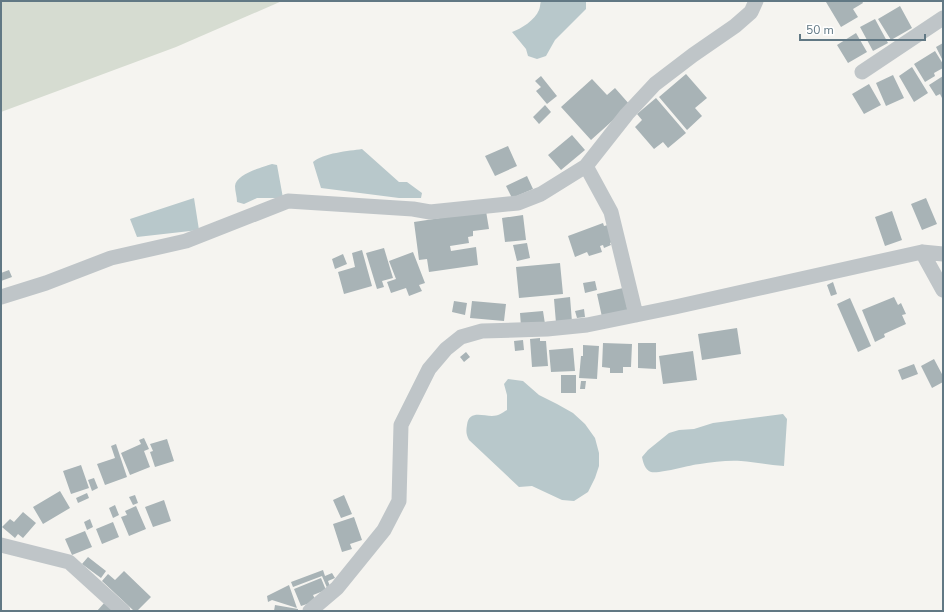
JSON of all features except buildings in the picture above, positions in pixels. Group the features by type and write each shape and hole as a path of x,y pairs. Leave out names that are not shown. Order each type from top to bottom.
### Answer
{"street":[{"path":"1,297 46,283 111,258 186,241 288,201 413,209 430,212 518,203 541,194 586,166 627,114 655,84 734,26 751,12 756,1"},
{"path":"862,72 943,18"},
{"path":"586,166 611,212 636,315"},
{"path":"922,252 943,290"},
{"path":"310,611 337,588 384,530 399,501 401,425 430,369 446,349 461,337 482,331 546,329 587,325 682,306 922,252 943,254"},
{"path":"1,545 69,562 123,611"}],"shaded area":[{"path":"1,1 282,1 176,47 1,112"},
{"path":"541,1 586,1 586,9 555,40 546,56 537,59 528,56 526,49 512,32 531,21 539,10"},
{"path":"362,149 399,182 407,182 422,193 421,198 399,198 321,188 313,162 329,154"},
{"path":"272,164 277,165 283,198 257,198 244,204 237,202 235,186 240,178 250,172"},
{"path":"194,198 199,230 137,237 130,219"},
{"path":"508,379 523,381 539,395 573,413 585,424 595,438 599,453 599,466 595,478 588,492 574,501 562,500 532,486 519,487 469,440 466,429 470,417 476,415 492,416 507,410 507,395 504,384"},
{"path":"783,414 787,419 784,466 741,461 726,461 695,465 668,471 651,472 646,468 642,457 648,450 669,433 679,430 694,429 713,423"}]}
